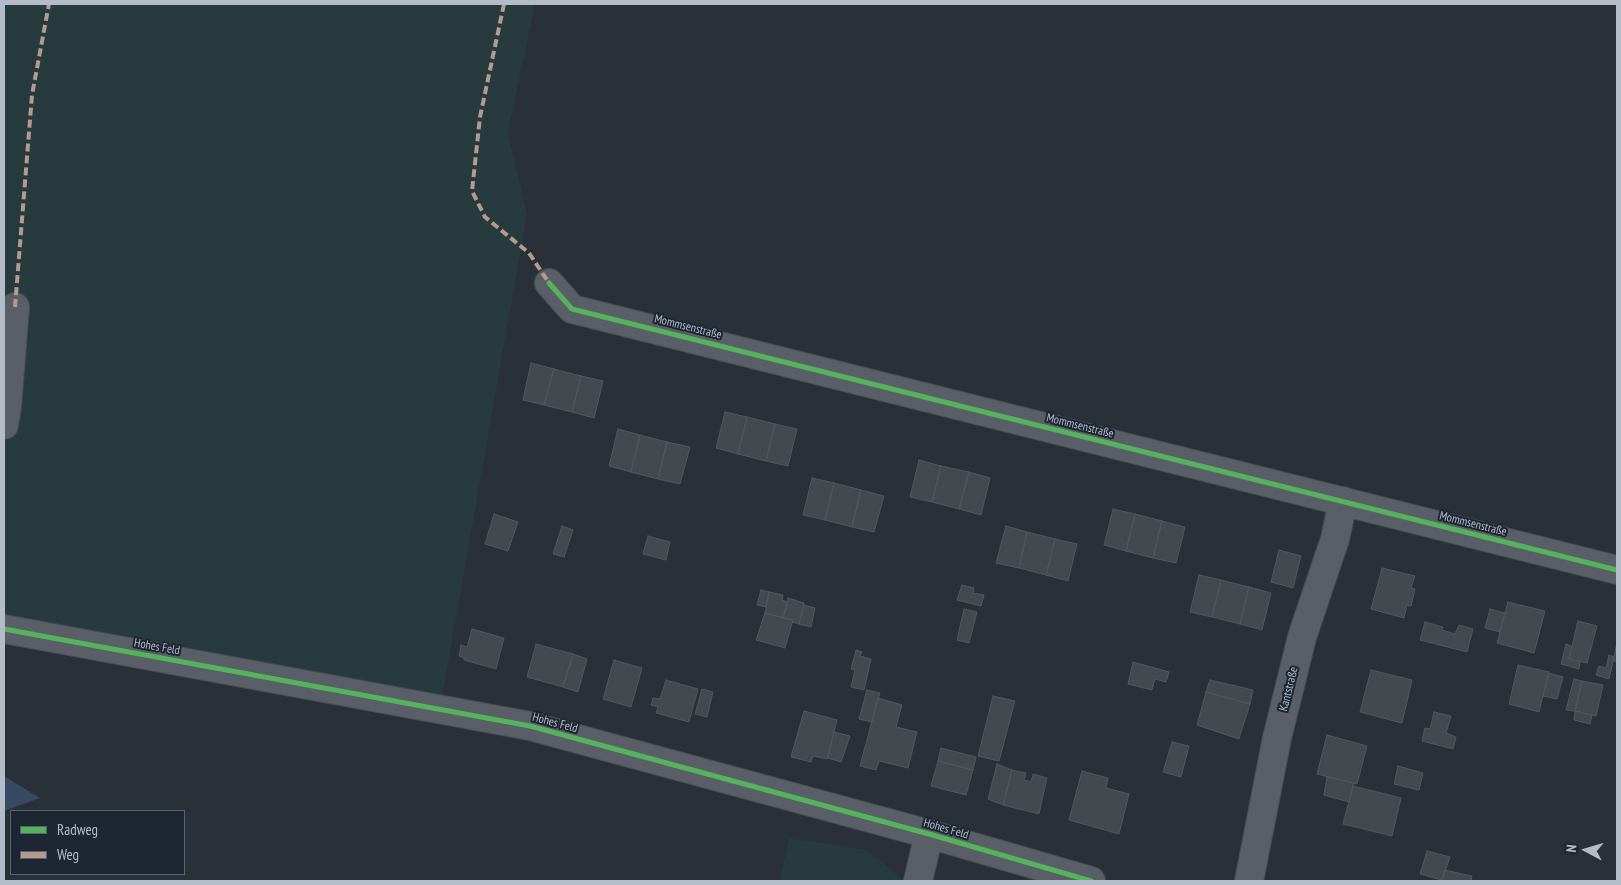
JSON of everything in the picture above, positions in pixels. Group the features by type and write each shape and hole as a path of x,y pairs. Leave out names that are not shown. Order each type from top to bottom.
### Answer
{"street":[{"name":"Mommsenstraße","path":"549,283 572,309 1617,570"},
{"path":"4,425 15,307"},
{"name":"Kantstraße","path":"1249,881 1277,738 1302,637 1335,540 1343,501"},
{"name":"Hohes Feld","path":"4,628 530,726 929,834 1091,881"},
{"path":"918,881 929,834"}],"green space":[{"path":"4,4 535,4 508,133 527,215 442,698 4,615"},
{"path":"789,838 867,850 901,878 901,881 780,881"}],"water":[{"path":"4,776 40,798 4,811"}],"building":[{"path":"531,363 554,369 544,405 523,400"},
{"path":"554,369 581,376 572,412 544,405"},
{"path":"581,376 603,381 594,418 572,412"},
{"path":"725,412 747,417 738,454 716,448"},
{"path":"747,417 775,424 766,461 738,454"},
{"path":"775,424 797,429 788,466 766,461"},
{"path":"618,429 640,435 631,472 609,466"},
{"path":"640,435 667,442 658,479 631,472"},
{"path":"667,442 690,447 680,484 658,479"},
{"path":"919,460 941,466 932,502 910,497"},
{"path":"941,466 969,472 959,509 932,502"},
{"path":"969,472 990,478 981,515 959,509"},
{"path":"812,478 834,483 825,520 803,515"},
{"path":"834,483 861,490 852,527 825,520"},
{"path":"861,490 884,496 874,532 852,527"},
{"path":"1113,509 1135,514 1126,551 1104,545"},
{"path":"494,514 518,522 508,551 485,544"},
{"path":"1135,514 1162,521 1153,558 1126,551"},
{"path":"1162,521 1185,527 1176,563 1153,558"},
{"path":"562,526 573,530 564,557 553,554"},
{"path":"1006,526 1027,532 1019,568 996,563"},
{"path":"1027,532 1055,539 1046,575 1019,568"},
{"path":"648,536 670,542 666,560 643,554"},
{"path":"1055,539 1077,544 1068,581 1046,575"},
{"path":"1279,550 1301,556 1293,588 1271,582"},
{"path":"1382,568 1415,576 1411,588 1415,589 1411,606 1407,605 1404,618 1371,609"},
{"path":"1199,575 1221,580 1212,617 1190,612"},
{"path":"1221,580 1249,587 1240,624 1212,617"},
{"path":"962,585 974,588 973,593 984,595 981,606 957,600"},
{"path":"1249,587 1271,593 1262,630 1240,624"},
{"path":"761,590 769,592 766,607 757,605"},
{"path":"769,592 783,595 782,600 788,602 783,618 765,613"},
{"path":"788,598 804,603 799,624 792,622 793,620 783,618"},
{"path":"1508,602 1545,611 1534,653 1497,643"},
{"path":"804,605 815,608 811,627 799,624"},
{"path":"964,609 977,612 969,643 957,640"},
{"path":"1490,609 1505,613 1500,632 1485,628"},
{"path":"765,613 793,620 785,648 756,640"},
{"path":"1578,621 1597,626 1587,663 1569,659"},
{"path":"1425,622 1443,627 1442,630 1455,634 1459,625 1473,629 1467,652 1420,640"},
{"path":"472,629 504,638 496,669 464,660 464,658 459,656 461,645 467,647"},
{"path":"1617,643 1617,662 1613,661"},
{"path":"536,644 573,654 563,687 527,677"},
{"path":"1566,644 1572,646 1569,659 1580,662 1579,669 1561,664"},
{"path":"856,650 862,652 860,656 871,659 864,690 851,687 855,670 851,669"},
{"path":"573,654 587,659 578,692 563,687"},
{"path":"1609,655 1614,657 1609,679 1596,675 1599,666 1606,668"},
{"path":"614,660 642,668 631,707 603,699"},
{"path":"1133,662 1169,672 1166,682 1155,679 1152,690 1128,684"},
{"path":"1518,665 1549,672 1539,712 1509,704"},
{"path":"1371,670 1412,680 1402,723 1360,712"},
{"path":"1549,673 1563,677 1557,699 1543,696"},
{"path":"1574,679 1582,681 1575,711 1566,710"},
{"path":"666,680 698,689 689,722 656,713 658,707 651,705 653,698 660,699"},
{"path":"1210,680 1253,690 1250,704 1206,692"},
{"path":"1582,681 1603,685 1596,716 1575,711"},
{"path":"702,689 713,692 707,717 695,714"},
{"path":"867,690 880,693 872,722 859,719"},
{"path":"1206,692 1250,704 1239,739 1197,725"},
{"path":"993,696 1015,701 999,761 978,756"},
{"path":"878,698 902,705 896,727 917,732 908,768 879,761 876,770 860,766"},
{"path":"804,711 837,720 827,759 813,756 811,762 791,757"},
{"path":"1575,711 1592,715 1590,724 1574,720"},
{"path":"1434,712 1451,716 1446,733 1456,737 1453,749 1422,741 1425,728 1430,729"},
{"path":"834,732 850,736 841,762 828,758"},
{"path":"1327,735 1367,746 1357,784 1317,774"},
{"path":"1172,742 1189,746 1181,777 1163,772"},
{"path":"941,748 976,757 973,770 938,761"},
{"path":"938,761 973,770 966,795 931,786"},
{"path":"997,764 1012,770 1003,805 988,799"},
{"path":"1398,766 1423,773 1419,790 1394,784"},
{"path":"1012,770 1026,773 1024,780 1031,782 1033,774 1047,778 1039,814 1003,805"},
{"path":"1082,771 1108,778 1106,788 1129,794 1119,834 1069,820"},
{"path":"1327,777 1354,783 1349,802 1324,795"},
{"path":"1353,786 1401,798 1392,836 1343,824"},
{"path":"1427,851 1450,857 1442,880 1420,874"},
{"path":"1445,870 1472,876 1471,881 1442,881"}],"marked path":[{"path":"15,307 32,95 49,4"},
{"path":"504,4 480,117 472,191 485,217 529,253 549,283"}],"cycle path":[{"path":"549,283 572,309 1617,570"},
{"path":"4,629 530,726 929,834 1091,881"}]}
